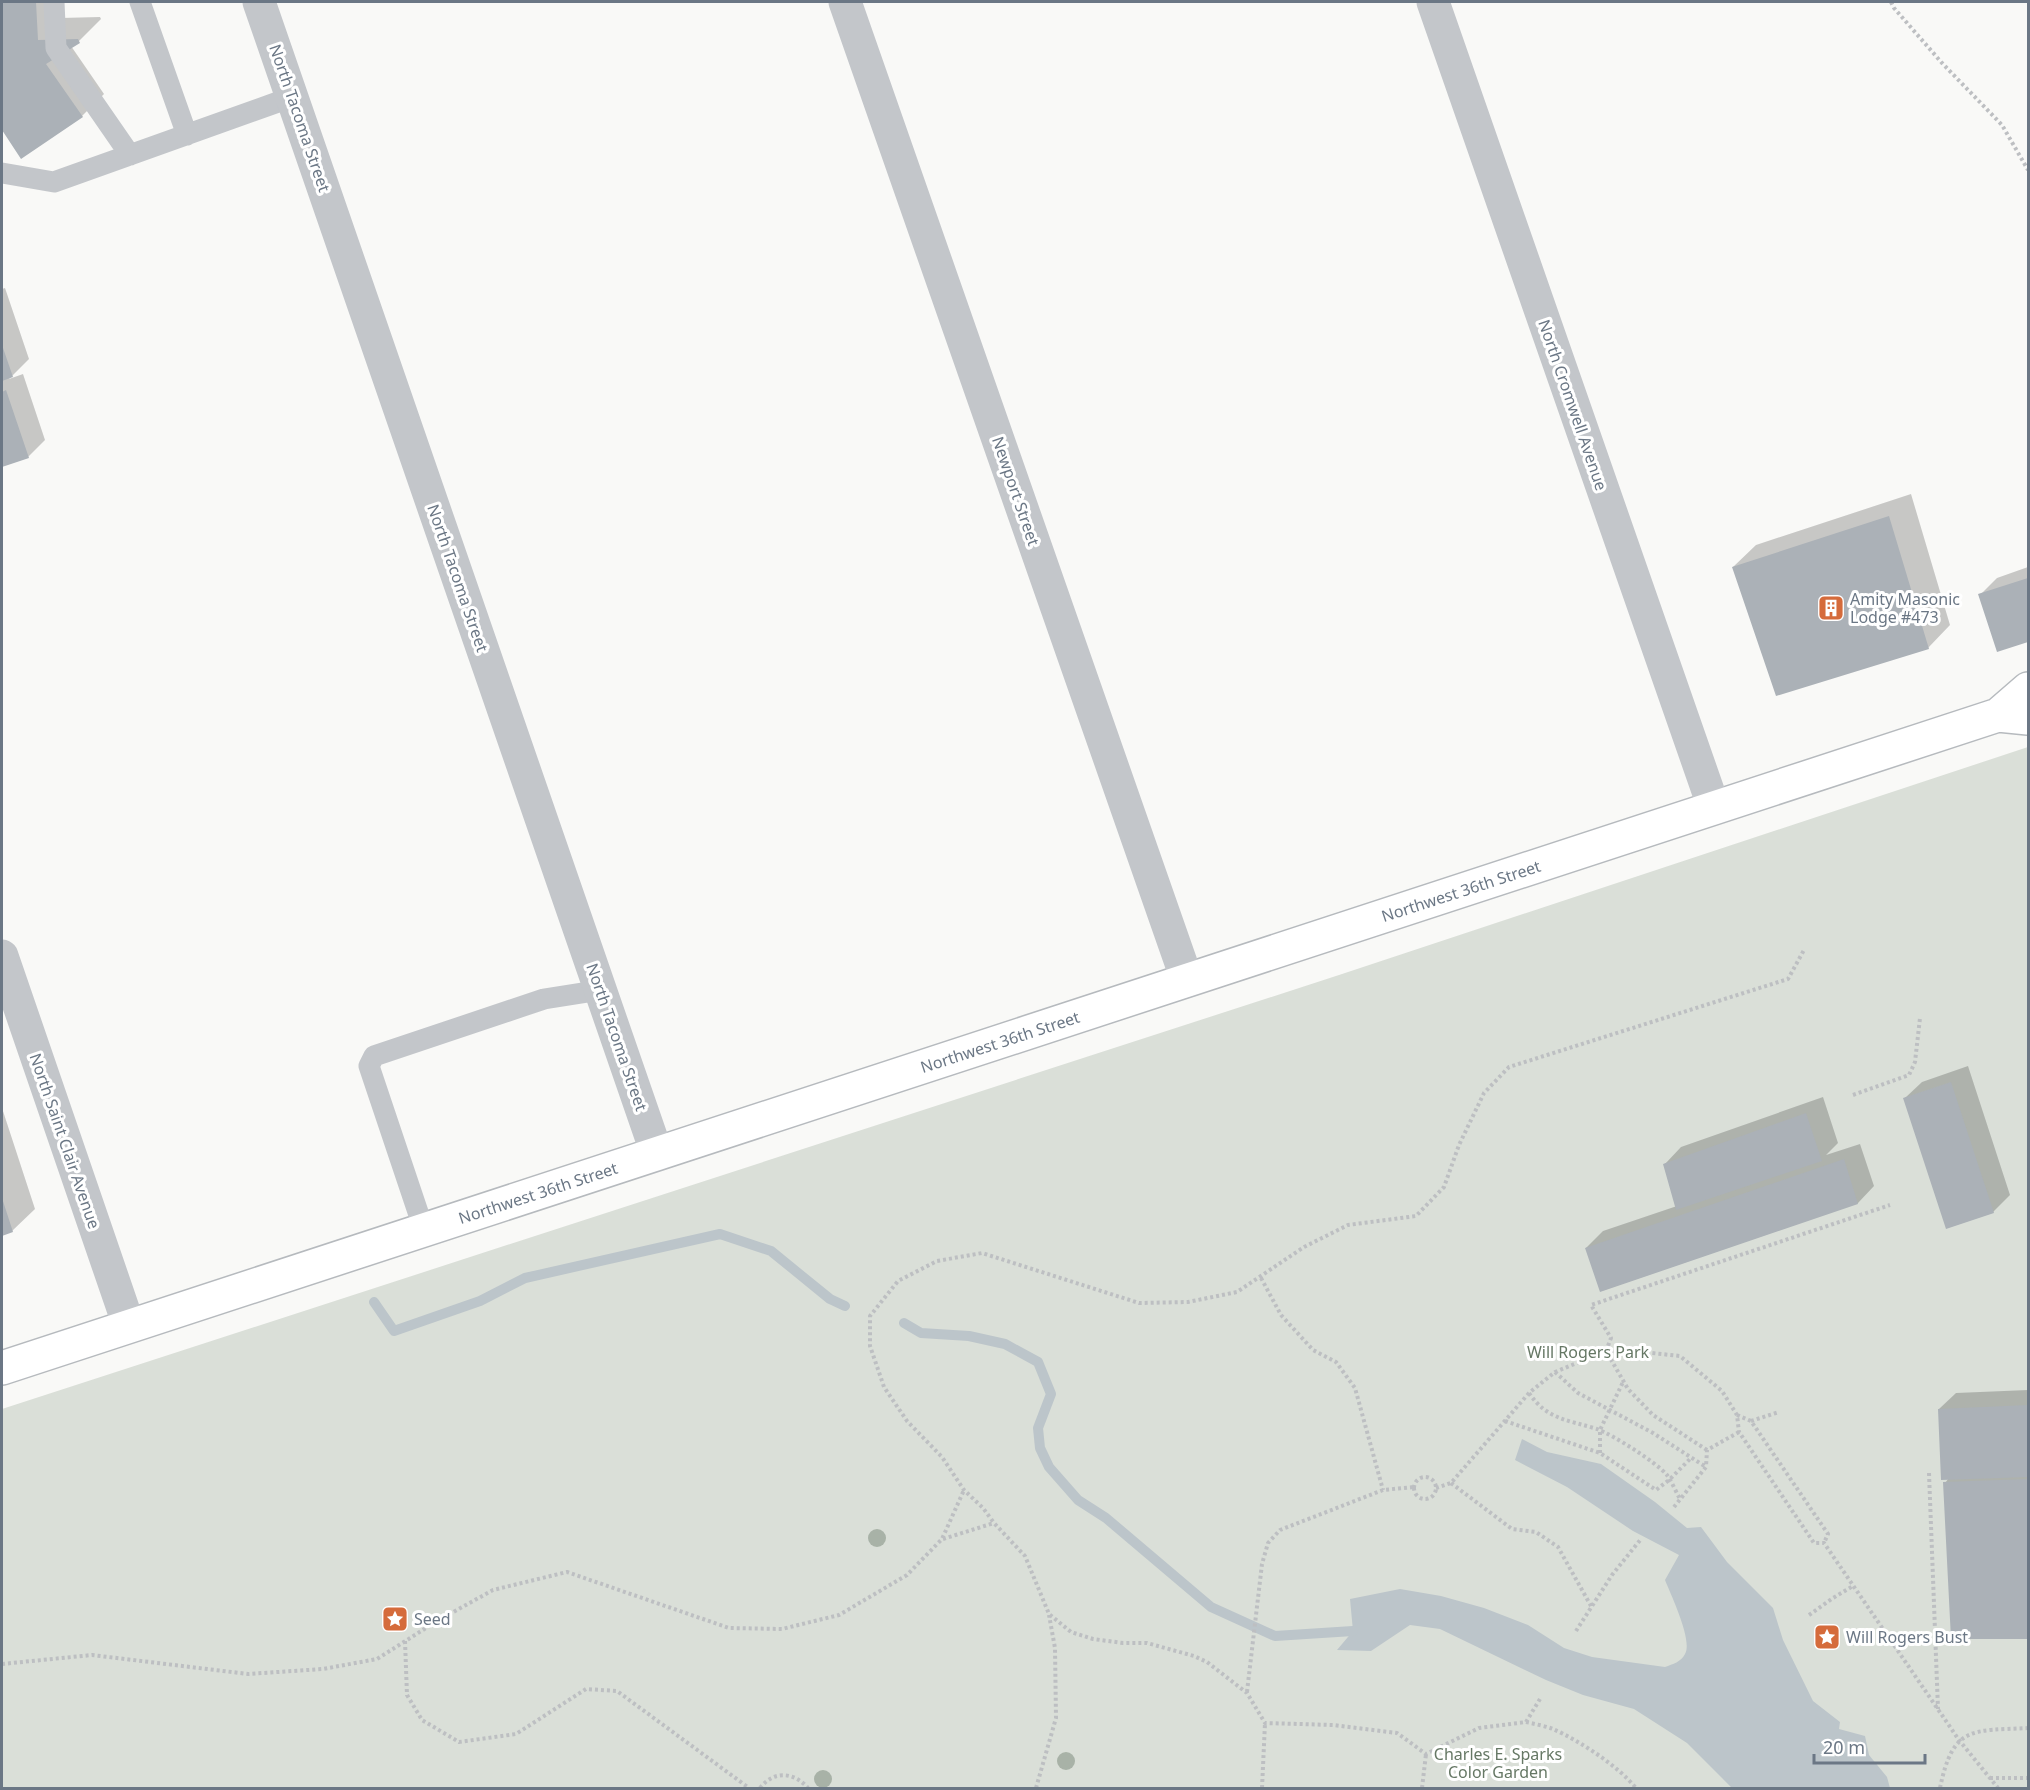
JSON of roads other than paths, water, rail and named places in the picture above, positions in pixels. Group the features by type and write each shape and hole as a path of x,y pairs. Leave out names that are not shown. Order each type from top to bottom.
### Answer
{"main road":[{"name":"Northwest 36th Street","path":"2,1368 1714,808 2013,717 2028,689"}],"street":[{"name":"North Tacoma Street","path":"259,2 657,1154"},
{"name":"Newport Street","path":"845,2 1187,980"},
{"name":"North Cromwell Avenue","path":"1434,2 1714,808"},
{"name":"North Saint Clair Avenue","path":"2,956 129,1326"}],"lane":[{"path":"54,2 56,48 130,155"},
{"path":"140,2 187,135"},
{"path":"2,173 54,182 292,97"},
{"path":"424,1230 369,1066 374,1056 544,999 601,990"}],"waterway":[{"path":"374,1302 394,1331 480,1301 525,1278 720,1234 771,1251 830,1299 845,1306"},
{"path":"904,1323 921,1333 969,1336 1005,1344 1038,1362 1051,1394 1038,1428 1040,1448 1049,1467 1078,1500 1106,1518 1211,1607 1275,1636 1353,1631"}],"place":[{"name":"Amity Masonic Lodge #473","path":"1831,608"},
{"name":"Seed","path":"395,1619"},
{"name":"Will Rogers Bust","path":"1827,1637"}],"park label":[{"name":"Will Rogers Park","path":"1588,1352"},
{"name":"Charles E. Sparks Color Garden","path":"1498,1763"}]}
